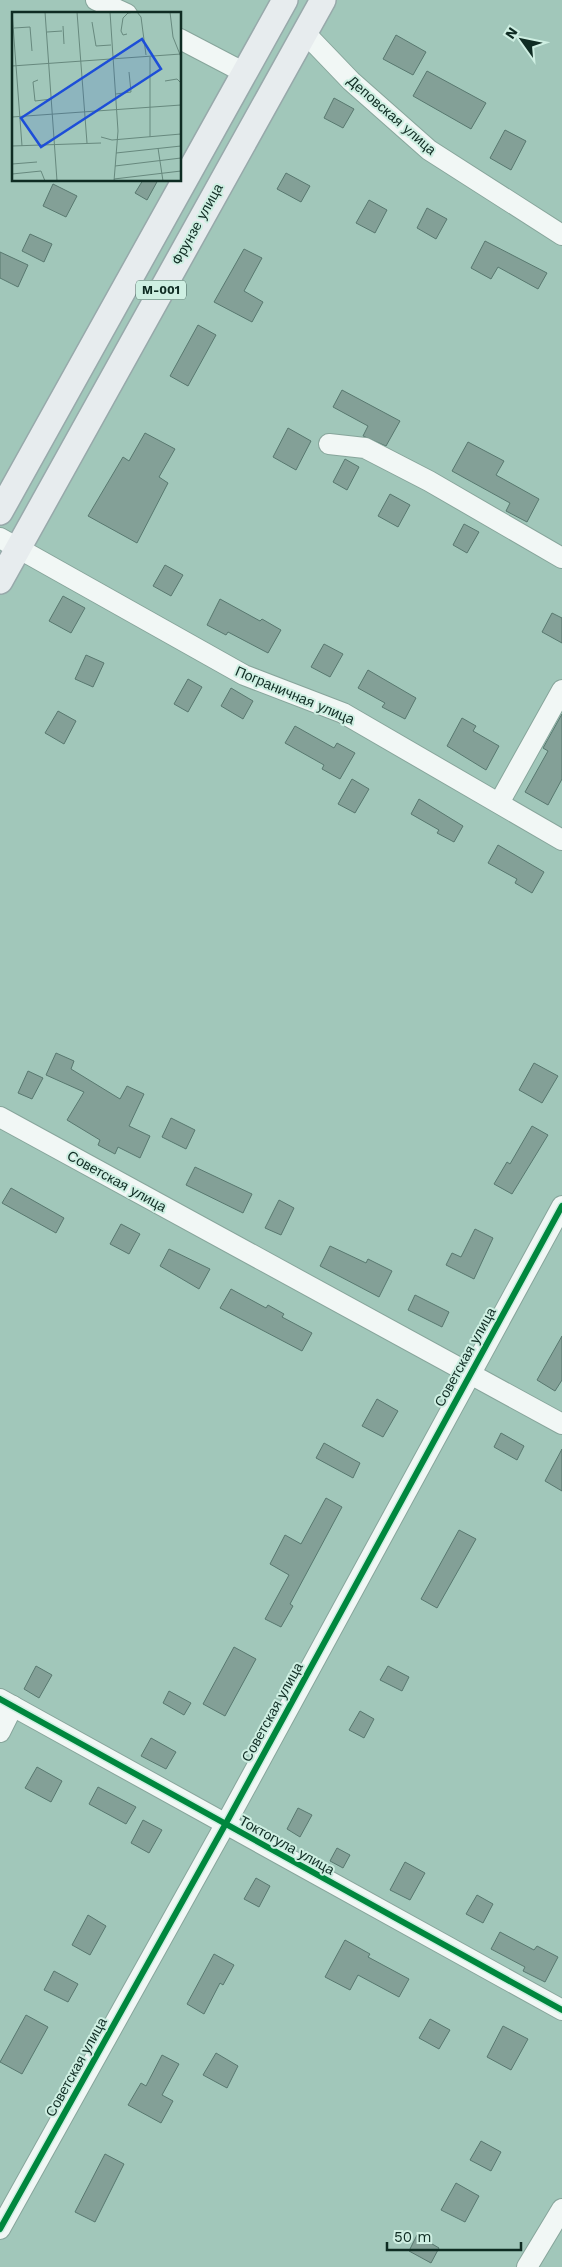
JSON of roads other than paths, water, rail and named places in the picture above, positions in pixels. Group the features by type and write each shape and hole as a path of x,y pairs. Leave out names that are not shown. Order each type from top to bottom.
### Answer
{"main road":[{"name":"M-001","path":"0,512 285,0"},
{"name":"Фрунзе улица","path":"0,581 10,542 323,0"}],"street":[{"path":"96,0 123,12"},
{"name":"Деповская улица","path":"305,33 351,81 429,150 562,235"},
{"path":"181,40 245,72"},
{"path":"328,444 365,448 429,481 562,558"},
{"name":"Пограничная улица","path":"10,542 244,675 343,713 562,840"},
{"path":"499,803 562,690"},
{"name":"Советская улица","path":"0,1117 562,1424"},
{"name":"Советская улица","path":"0,2229 224,1825 562,1206"},
{"path":"0,1732 7,1703"},
{"name":"Токтогула улица","path":"7,1703 224,1825 562,2010"},
{"path":"527,2267 562,2209"}]}
